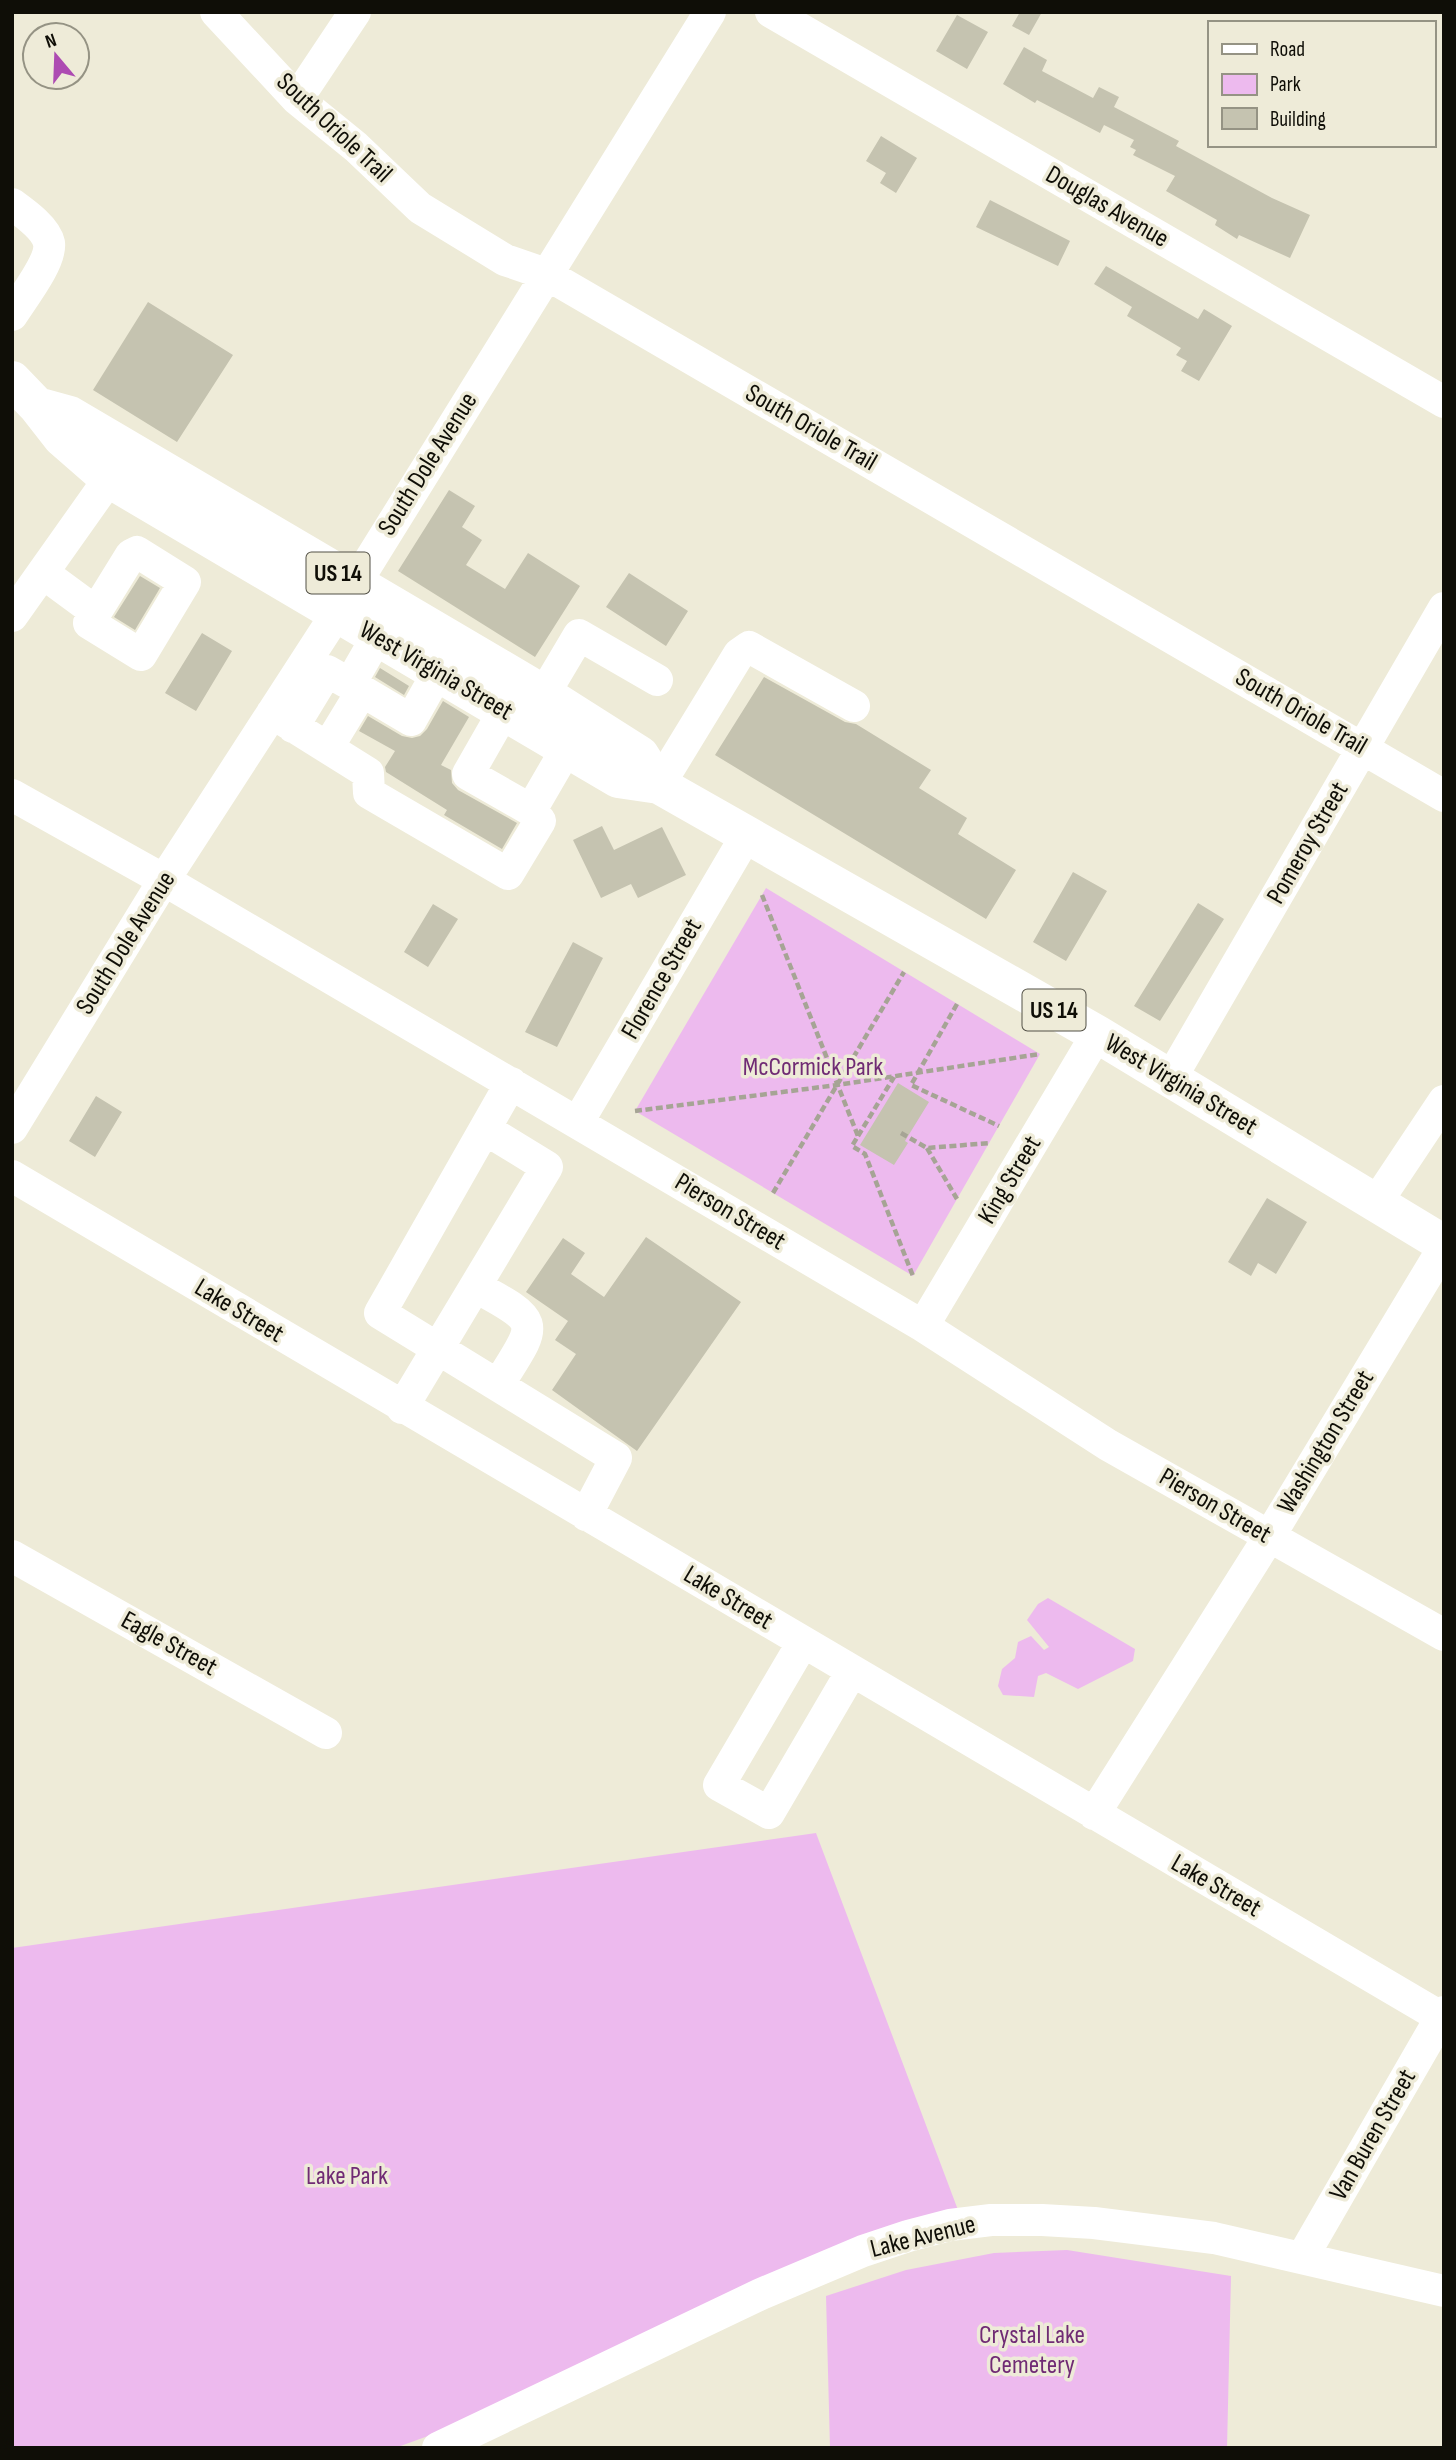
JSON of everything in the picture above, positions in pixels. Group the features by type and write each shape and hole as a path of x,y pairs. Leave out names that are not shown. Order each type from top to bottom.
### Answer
{"main road":[{"name":"US 14","path":"25,393 62,438 120,466"},
{"name":"West Virginia Street","path":"120,466 345,598 525,710 567,748 618,779 659,785 1097,1034 1444,1245"},
{"name":"West Virginia Street","path":"345,598 377,638 438,672 640,755 659,785"}],"street":[{"name":"South Oriole Trail","path":"216,12 297,99 356,147 420,208 505,260 546,274 1444,796"},
{"path":"297,99 355,12"},
{"name":"South Dole Avenue","path":"12,1128 164,880 283,720 337,676 345,598 710,12"},
{"name":"Douglas Avenue","path":"771,12 1444,402"},
{"path":"12,204 41,229 49,248 49,256 12,315"},
{"path":"12,616 120,466"},
{"path":"43,573 96,612"},
{"name":"Pomeroy Street","path":"1171,1078 1444,608"},
{"path":"283,720 368,772 369,793 508,874 540,821 531,810 468,774 525,710 579,635 657,680"},
{"path":"328,747 337,676 377,638"},
{"path":"659,785 738,654 749,647 854,706"},
{"path":"337,676 411,720 438,672"},
{"path":"531,810 567,748"},
{"name":"Pierson Street","path":"12,795 164,880 923,1326 1108,1445 1444,1635"},
{"name":"Florence Street","path":"578,1122 746,836"},
{"name":"King Street","path":"923,1326 1097,1034"},
{"path":"511,1083 380,1313 616,1458 586,1515"},
{"path":"1376,1203 1444,1101"},
{"path":"402,1408 547,1167 485,1129"},
{"name":"Lake Street","path":"12,1176 402,1408 1443,2016"},
{"name":"Washington Street","path":"1094,1814 1269,1537 1444,1245"},
{"path":"475,1287 514,1307 523,1315 528,1325 527,1338 498,1385"},
{"name":"Eagle Street","path":"12,1556 327,1732"},
{"path":"803,1642 719,1785 769,1813 852,1671"},
{"name":"Van Buren Street","path":"1302,2258 1443,2016"},
{"name":"Lake Avenue","path":"438,2448 480,2439 761,2294 863,2251 950,2225 991,2220 1094,2223 1214,2238 1444,2291"}],"path":[{"path":"762,895 858,1136"},
{"path":"773,1193 904,972"},
{"path":"957,1004 911,1085 999,1126"},
{"path":"635,1111 837,1085 1040,1054"},
{"path":"894,1076 852,1146 865,1154 913,1276"},
{"path":"901,1133 927,1148 957,1199"},
{"path":"927,1148 990,1143"}],"green space":[{"name":"McCormick Park","path":"766,888 1040,1054 913,1276 635,1111"},
{"path":"1048,1598 1135,1649 1133,1661 1078,1689 1046,1673 1038,1676 1034,1697 1003,1695 998,1686 1002,1669 1015,1658 1018,1642 1031,1636 1044,1650 1049,1647 1027,1620 1038,1604"},
{"name":"Lake Park","path":"816,1833 958,2210 450,2428 395,2448 12,2448 12,1948"},
{"name":"Crystal Lake Cemetery","path":"1067,2250 1231,2276 1227,2448 830,2448 826,2296 906,2270 994,2253"}],"building":[{"path":"1020,12 1042,12 1029,35 1012,26"},
{"path":"957,15 988,32 967,69 936,51"},
{"path":"1024,47 1047,60 1042,71 1093,98 1099,87 1119,97 1114,107 1179,141 1176,146 1272,198 1310,215 1290,258 1239,235 1237,239 1215,225 1217,220 1166,191 1175,176 1133,155 1136,150 1130,147 1134,140 1104,125 1100,133 1037,100 1035,103 1003,84"},
{"path":"881,136 917,158 896,193 880,183 886,173 866,161"},
{"path":"990,200 1070,241 1058,266 976,227"},
{"path":"1106,266 1198,319 1204,309 1232,326 1199,381 1181,371 1187,361 1176,355 1181,348 1127,316 1132,307 1094,284"},
{"path":"148,302 233,355 177,442 93,390"},
{"path":"449,490 475,506 462,527 482,540 466,565 505,589 528,553 580,586 535,657 398,571"},
{"path":"629,573 688,611 666,646 606,607"},
{"path":"140,576 160,588 135,630 114,617"},
{"path":"202,633 232,651 196,711 165,693"},
{"path":"380,668 409,686 404,695 375,677"},
{"path":"764,677 845,722 856,724 931,770 919,788 967,818 958,834 1016,870 986,919 715,755"},
{"path":"443,701 469,717 441,765 451,770 452,783 458,790 517,823 502,849 444,815 447,810 386,772 385,767 395,751 359,731 368,716 402,736 420,736"},
{"path":"602,826 614,850 662,827 686,875 638,898 631,884 601,898 573,840"},
{"path":"1073,872 1107,891 1066,961 1033,942"},
{"path":"1198,903 1224,919 1160,1021 1134,1006"},
{"path":"433,904 458,919 428,967 404,952"},
{"path":"573,942 603,958 557,1047 525,1032"},
{"path":"898,1083 929,1102 894,1165 860,1145"},
{"path":"96,1096 122,1112 95,1157 69,1141"},
{"path":"1267,1198 1307,1222 1276,1274 1258,1263 1251,1276 1228,1262"},
{"path":"646,1237 741,1302 637,1451 552,1390 576,1354 555,1340 568,1321 526,1292 563,1238 585,1253 571,1274 604,1297"}]}
